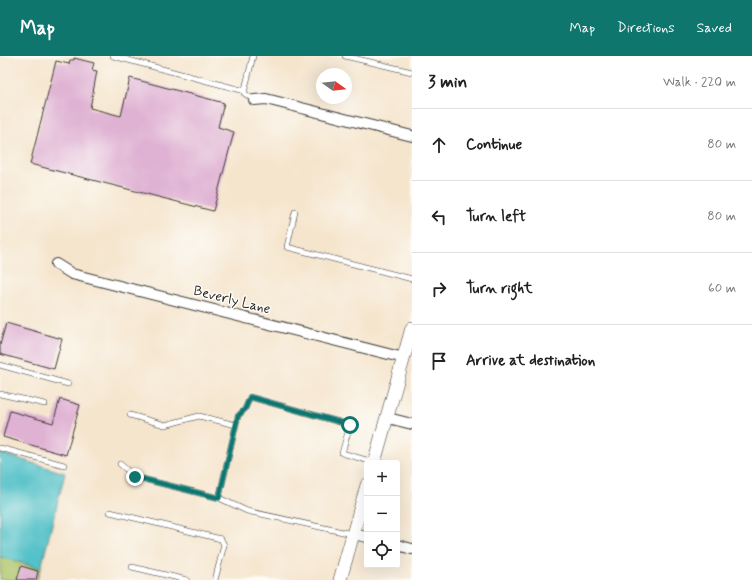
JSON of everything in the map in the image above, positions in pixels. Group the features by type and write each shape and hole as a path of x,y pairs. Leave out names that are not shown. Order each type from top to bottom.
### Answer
{"street":[{"path":"254,100 266,99 412,136"},
{"name":"Beverly Lane","path":"56,264 72,274 404,358"},
{"path":"375,460 388,418 412,328"},
{"path":"388,418 412,424"},
{"path":"340,580 364,496"},
{"path":"353,534 364,536"},
{"path":"400,546 412,549"}],"lane":[{"path":"114,56 245,91"},
{"path":"254,56 244,93 254,100"},
{"path":"345,56 412,72"},
{"path":"295,212 287,247 412,279"},
{"path":"0,365 68,384"},
{"path":"0,394 45,404"},
{"path":"219,498 238,416 245,409 250,397 350,425 342,453 367,460"},
{"path":"130,415 165,425 199,416 236,425"},
{"path":"0,448 64,466"},
{"path":"120,464 135,477 219,498 247,511 353,534"},
{"path":"110,512 221,540 224,545 215,580"},
{"path":"132,567 187,580"}],"green space":[{"path":"0,557 41,568 37,580 0,580"}],"water":[{"path":"0,453 65,473 41,568 0,557"}],"building":[{"path":"74,58 94,63 92,70 97,71 90,108 121,116 130,78 224,103 218,127 234,132 213,211 30,164 56,61 69,64 70,60 74,60"},
{"path":"6,323 62,339 54,369 0,354 0,345"},
{"path":"60,399 80,405 66,455 3,437 10,411 53,423"},
{"path":"21,566 38,571 36,580 17,580"}],"route":[{"path":"135,477 205,493 219,498 238,416 245,409 250,397 350,425"}]}
